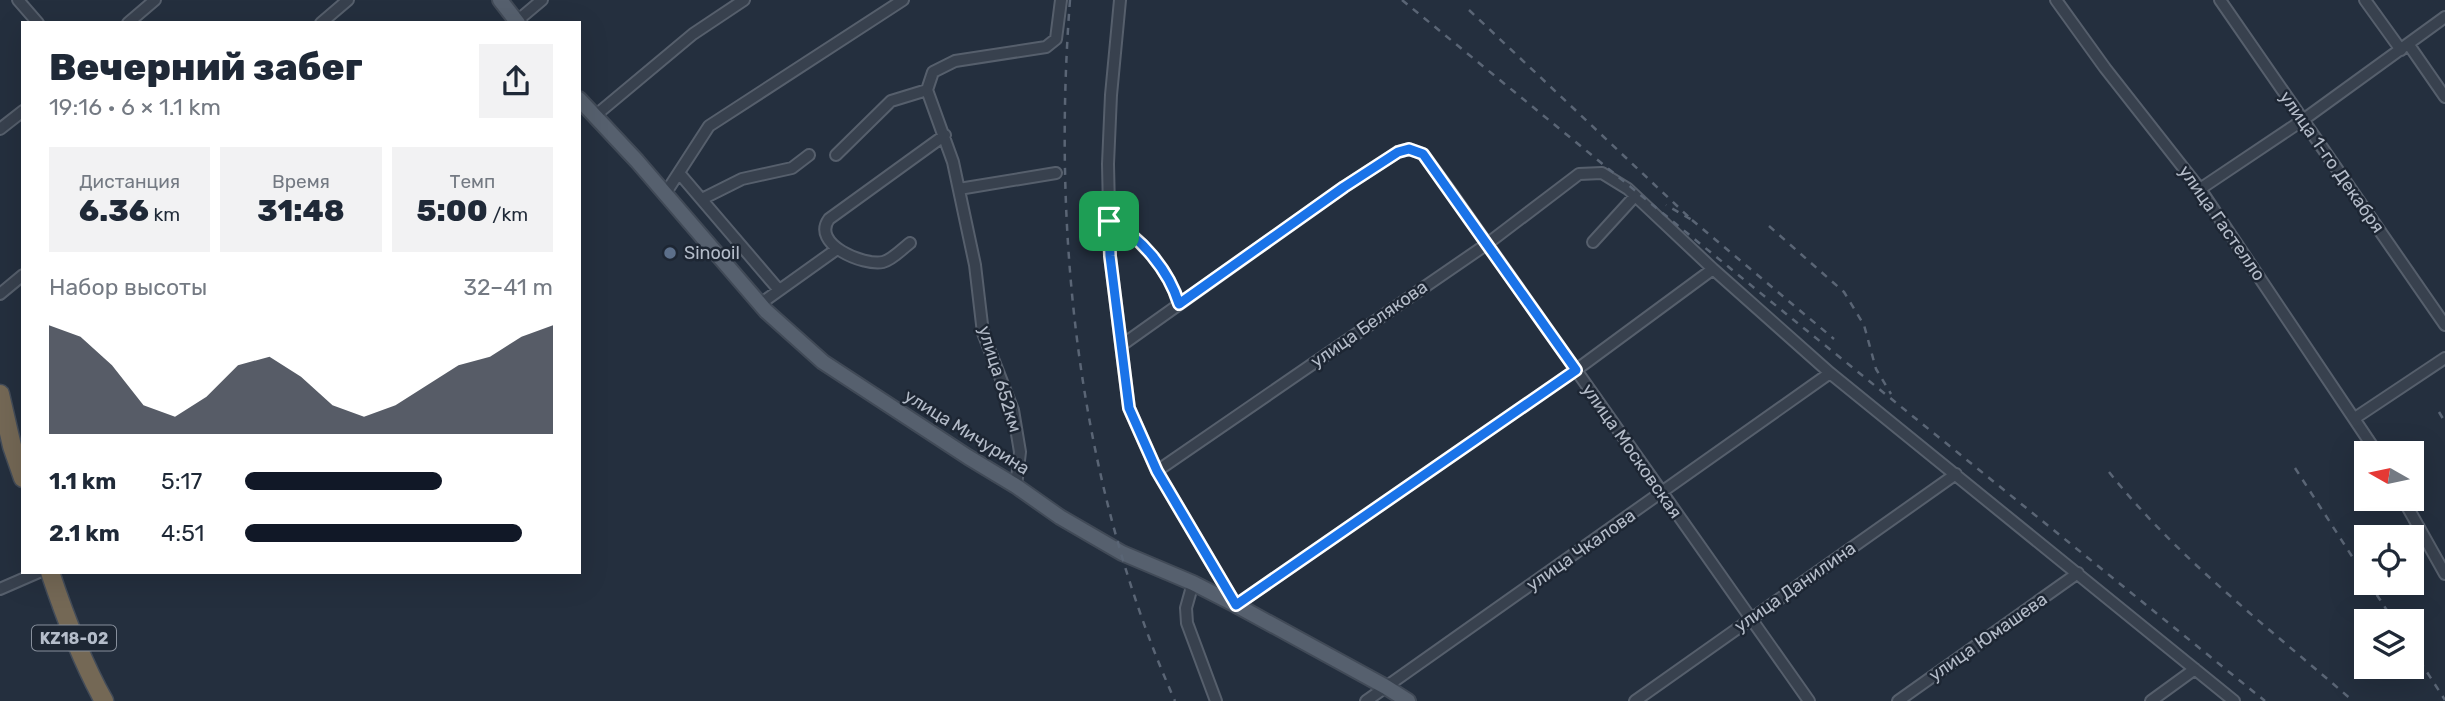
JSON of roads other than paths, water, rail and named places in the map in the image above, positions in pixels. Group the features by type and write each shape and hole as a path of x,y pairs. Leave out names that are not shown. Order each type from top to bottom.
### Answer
{"highway":[{"path":"0,394 17,442 21,466"},
{"name":"KZ18-02","path":"51,574 65,617 104,701"}],"main road":[{"path":"500,0 517,21"},
{"name":"улица Мичурина","path":"581,101 760,304 832,369 968,457 1017,485 1060,517 1122,553 1193,583 1236,605 1408,701"}],"street":[{"path":"18,0 36,21"},
{"path":"130,21 155,0"},
{"path":"323,21 348,0"},
{"path":"519,21 542,0"},
{"path":"596,115 693,34 744,0"},
{"path":"665,194 709,126 903,0"},
{"path":"836,155 891,101 927,90 933,72 955,61 1046,47 1056,39 1061,0"},
{"path":"1120,0 1110,109 1109,221 1110,256 1129,408 1157,471 1236,605 1576,370 1713,269"},
{"name":"улица Гастелло","path":"2056,0 2097,58 2200,189 2369,441"},
{"name":"улица 1-го Декабря","path":"2220,0 2445,325"},
{"path":"2365,0 2445,97"},
{"path":"2200,189 2303,120 2445,17"},
{"name":"улица 652км","path":"927,90 945,135 958,189 975,265 983,333 1013,410 1020,452 1017,485"},
{"path":"0,129 21,113"},
{"path":"910,243 886,261 873,263 837,249 825,234 825,224 945,135"},
{"name":"улица Московская","path":"1122,345 1344,187 1398,152 1409,149 1423,154 1809,701"},
{"path":"702,199 742,179 792,168 809,156"},
{"path":"680,173 779,290"},
{"path":"958,189 1056,173"},
{"name":"улица Белякова","path":"1157,471 1487,244 1578,174 1602,173 1635,196"},
{"path":"1593,242 1635,196 1830,373 2234,701"},
{"path":"1109,221 1123,228 1139,242 1171,280 1179,304"},
{"path":"760,304 837,249"},
{"path":"0,294 21,277"},
{"path":"2355,418 2445,358"},
{"name":"улица Чкалова","path":"1366,701 1830,373"},
{"name":"улица Данилина","path":"1634,701 1956,474"},
{"path":"2410,511 2445,574"},
{"name":"улица Юмашева","path":"1898,701 2078,573"},
{"path":"0,589 34,574"},
{"path":"1193,583 1186,608 1187,623 1216,701"},
{"path":"2151,701 2194,669"}],"railway":[{"path":"1070,0 1065,89 1065,178 1079,357 1094,446 1115,533 1142,618 1175,701"},
{"path":"1402,0 2265,701"},
{"path":"1469,10 1692,220 1666,205"},
{"path":"1692,220 1834,339"},
{"path":"1769,226 1844,292 1864,325 1876,369 1891,394"},
{"path":"2439,412 2445,422"},
{"path":"2295,468 2354,559"},
{"path":"2109,472 2164,534 2194,563 2353,701"},
{"path":"2377,595 2386,609"},
{"path":"2424,668 2445,700"}],"place":[{"name":"Sinooil","path":"670,253"}]}
